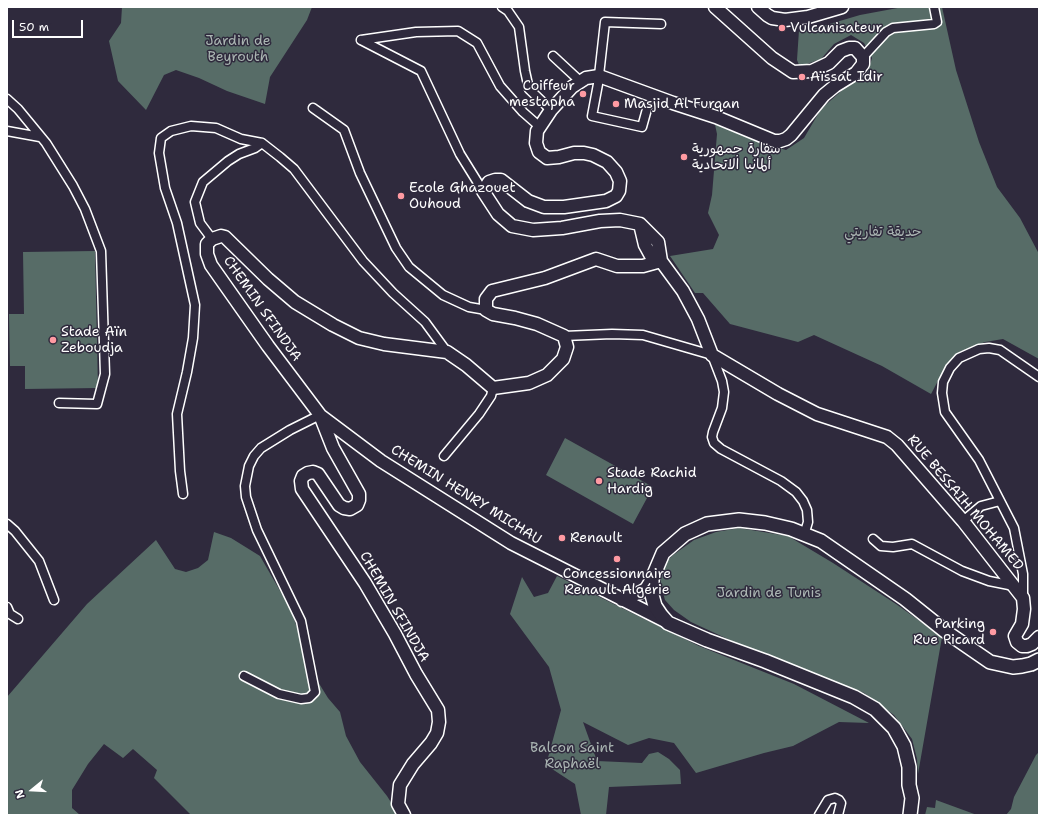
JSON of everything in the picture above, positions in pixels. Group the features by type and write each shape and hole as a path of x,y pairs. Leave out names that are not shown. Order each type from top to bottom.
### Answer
{"main road":[{"path":"910,815 912,798 909,785 910,767 904,746 894,728 875,709 854,697 765,661 707,640 668,623 655,606 652,595 652,579 663,553 685,534 706,524 739,520 765,523 791,529 821,540 905,599 945,631 990,662 1013,667 1031,664 1039,660"}],"street":[{"path":"502,7 508,11 519,26 525,71 529,88 551,110"},
{"path":"715,7 772,58 793,72 812,71 829,62 841,50 849,48 855,48 863,57"},
{"path":"758,7 772,18 785,20 808,18 837,8"},
{"path":"483,191 489,182 501,180 528,201 544,207 564,207 606,201 616,196 619,191 620,181 616,172 607,162 593,154 584,153 574,153 559,157 547,158 539,152 536,143 537,131 551,110 572,87 580,81 592,76 599,76 716,117 774,140 780,141 789,138 829,90 856,73 862,64 863,57 886,32 893,28 934,24 937,22 934,7"},
{"path":"648,109 642,128 592,116 599,76 605,22 661,24"},
{"path":"540,127 523,112 500,86 477,43 458,31 416,32 361,40 421,71 460,154 498,214 512,226 533,230 562,228 600,221 620,220 640,224 645,245 651,256 661,261 683,291 698,318 722,381 724,392 722,408 712,432 714,443 721,449 781,481 796,492 807,510 808,522 804,535"},
{"path":"553,56 580,81"},
{"path":"7,99 18,109 40,137 69,180 82,204 101,251 105,374 97,404 59,403"},
{"path":"313,108 344,130 363,180 396,248 409,267 442,295 468,307 486,310 493,314 537,324 564,336 567,347 563,359 547,375 529,383 493,388 491,396 480,414 444,456"},
{"path":"183,494 180,471 177,414 193,338 195,305 177,223 165,188 160,152 161,138 171,131 191,126 216,128 241,138 262,143 294,168 363,261 393,293 425,322 447,352"},
{"path":"7,131 40,137"},
{"path":"212,239 200,223 195,202 203,182 228,161 262,143"},
{"name":"CHEMIN SFINDJA","path":"404,815 398,804 400,785 413,764 431,743 439,728 439,715 435,704 416,674 395,634 365,583 301,486 301,481 303,476 310,472 316,473 320,476 342,507 347,509 357,505 359,494 333,448 320,415 268,346 211,265 207,254 207,244 212,239 221,236 225,237 268,279 295,302 333,325 359,338 384,344 447,352 466,365 493,388"},
{"path":"486,310 486,299 492,291 545,278 596,259 617,266 643,266 661,261"},
{"name":"RUE BESSAIH MOHAMED","path":"564,336 612,334 643,335 712,355 778,394 817,414 887,437 904,452 963,521 1023,598"},
{"path":"1039,377 1000,350 989,348 979,349 959,358 950,368 943,382 942,393 945,412 979,460 1014,528 1024,574 1024,609 1022,624 1015,636 1016,640 1020,645 1027,646 1032,644 1039,637"},
{"path":"244,676 279,694 301,699 309,698 315,692 301,621 256,530 246,497 245,486 249,466 260,448 290,430 320,415"},
{"name":"CHEMIN HENRY MICHAU","path":"320,415 381,461 511,543 668,623"},
{"path":"963,521 981,506 1000,501"},
{"path":"7,524 15,531 39,561 54,600"},
{"path":"873,539 882,546 893,547 912,544 962,571 989,581 1014,586"},
{"path":"622,600 646,589 652,579"},
{"path":"7,608 10,614 18,619"},
{"path":"819,815 828,800 835,798 839,800 841,805 838,815"}],"green space":[{"name":"Jardin de Beyrouth","path":"122,7 312,7 307,20 270,77 265,104 227,91 199,78 176,70 164,75 146,110 118,81 109,41 121,23"},
{"name":"حديقة تفاريتي","path":"903,7 942,7 956,70 979,142 997,187 1020,218 1039,254 1039,359 1003,339 985,342 960,352 947,364 931,394 882,366 814,335 798,342 730,324 703,293 695,293 670,256 713,249 719,235 708,213 712,195 717,134 714,120 758,142 786,150 804,138 821,109 848,85 868,72 872,58 864,43 851,35 834,44 821,59 799,65 797,60 799,30 816,28 860,15"},
{"name":"Stade Aïn Zeboudja","path":"95,251 98,388 25,389 25,366 10,366 9,314 24,314 23,252"},
{"name":"Stade Rachid Hardig","path":"565,438 653,487 633,524 546,475"},
{"name":"Jardin de Tunis","path":"739,528 788,536 896,604 942,637 918,774 917,759 912,739 894,715 864,693 732,641 691,622 674,610 665,600 661,585 660,572 673,555 694,540 716,532"},
{"path":"214,532 231,538 260,556 290,608 315,677 328,698 340,712 346,736 360,762 387,796 399,815 191,815 154,778 157,770 133,749 123,758 104,744 88,764 72,790 72,808 80,815 7,815 7,697 87,604 156,540 175,569 186,572 198,568 208,560"},
{"name":"Balcon Saint Raphaël","path":"557,576 699,646 794,684 869,723 839,722 793,746 696,773 674,743 649,738 628,745 583,722 597,761 642,763 649,754 658,752 669,759 680,770 681,784 609,787 606,815 581,815 575,784 546,765 561,710 549,667 510,614 522,577 534,597 548,593"},
{"path":"1039,752 1039,815 1006,815 1011,809 1014,797"},
{"path":"936,800 977,815 925,815 927,807 935,808"}],"place":[{"name":"Vulcanisateur","path":"782,28"},
{"name":"Aïssat Idir","path":"802,77"},
{"name":"Coiffeur mestapha","path":"583,94"},
{"name":"Masjid Al Furqan","path":"616,104"},
{"name":"سفارة جمهورية ألمانيا الاتحادية","path":"684,157"},
{"name":"Ecole Ghazouet Ouhoud","path":"401,196"},
{"name":"Stade Aïn Zeboudja","path":"53,340"},
{"name":"Stade Rachid Hardig","path":"599,481"},
{"name":"Renault","path":"562,538"},
{"name":"Concessionnaire Renault Algérie","path":"617,559"},
{"name":"Parking Rue Picard","path":"993,632"}]}
